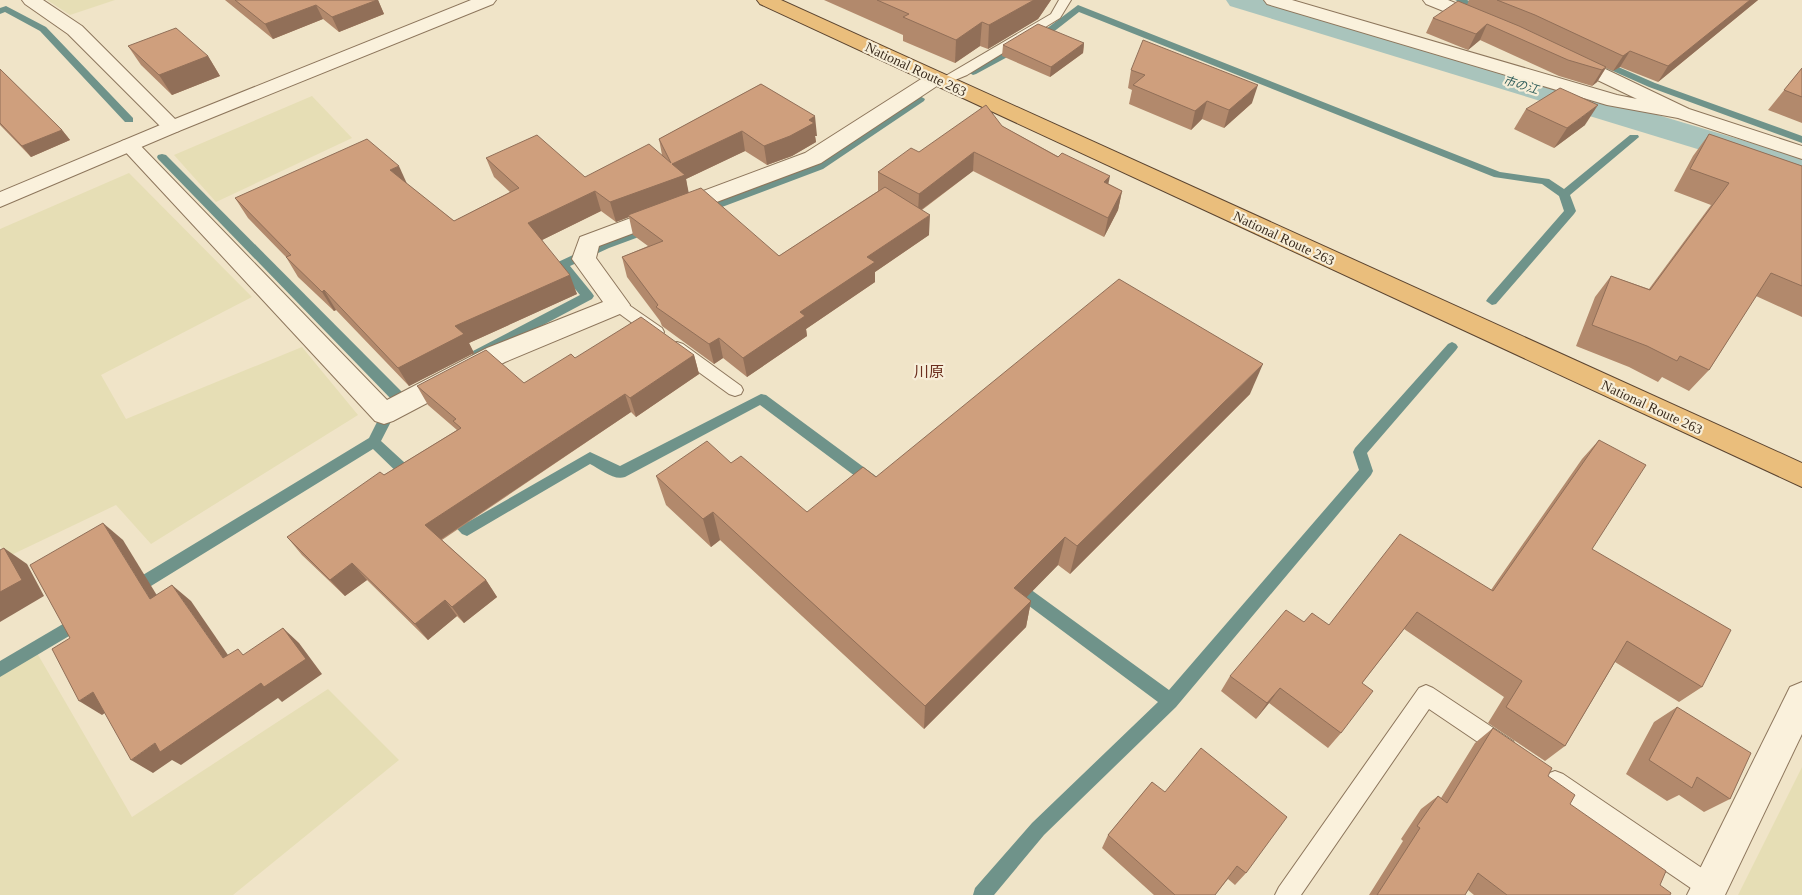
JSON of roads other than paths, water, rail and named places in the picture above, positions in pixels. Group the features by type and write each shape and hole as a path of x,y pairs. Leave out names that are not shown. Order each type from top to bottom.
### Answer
{"highway":[{"name":"National Route 263","path":"766,0 1802,476"}],"street":[{"path":"31,0 74,30 158,116 172,127"},
{"path":"0,200 172,127 487,0"},
{"path":"1273,0 1614,101 1682,113"},
{"path":"1432,0 1502,28"},
{"path":"1555,53 1682,113 1802,153"},
{"path":"129,145 384,414 496,355 618,304 586,251 813,158 939,80"},
{"path":"1708,891 1798,713"}],"lane":[{"path":"939,80 963,72 1056,16 1065,0"},
{"path":"618,304 735,390"},
{"path":"1287,895 1426,695 1532,766 1708,891"}],"waterway":[{"name":"市の江","path":"1241,0 1802,170"},
{"path":"1459,0 1484,10"},
{"path":"973,72 1049,31 1078,8 1498,175 1545,181 1564,194"},
{"path":"0,11 6,9 43,29 129,120"},
{"path":"1600,62 1652,85 1802,140"},
{"path":"702,210 819,167 920,99"},
{"path":"1564,194 1634,137"},
{"path":"162,157 397,396"},
{"path":"1492,301 1570,211 1564,194"},
{"path":"478,354 588,296 562,265 605,245 651,228"},
{"path":"1170,701 1366,471 1360,452 1452,347"},
{"path":"449,513 467,530 590,457 620,473 761,399 872,481"},
{"path":"374,442 391,408"},
{"path":"133,589 374,442"},
{"path":"374,442 412,478"},
{"path":"1014,586 1170,701"},
{"path":"0,670 80,621"},
{"path":"982,895 1038,829 1170,701"}],"district":[{"name":"川原","path":"929,372"}]}
